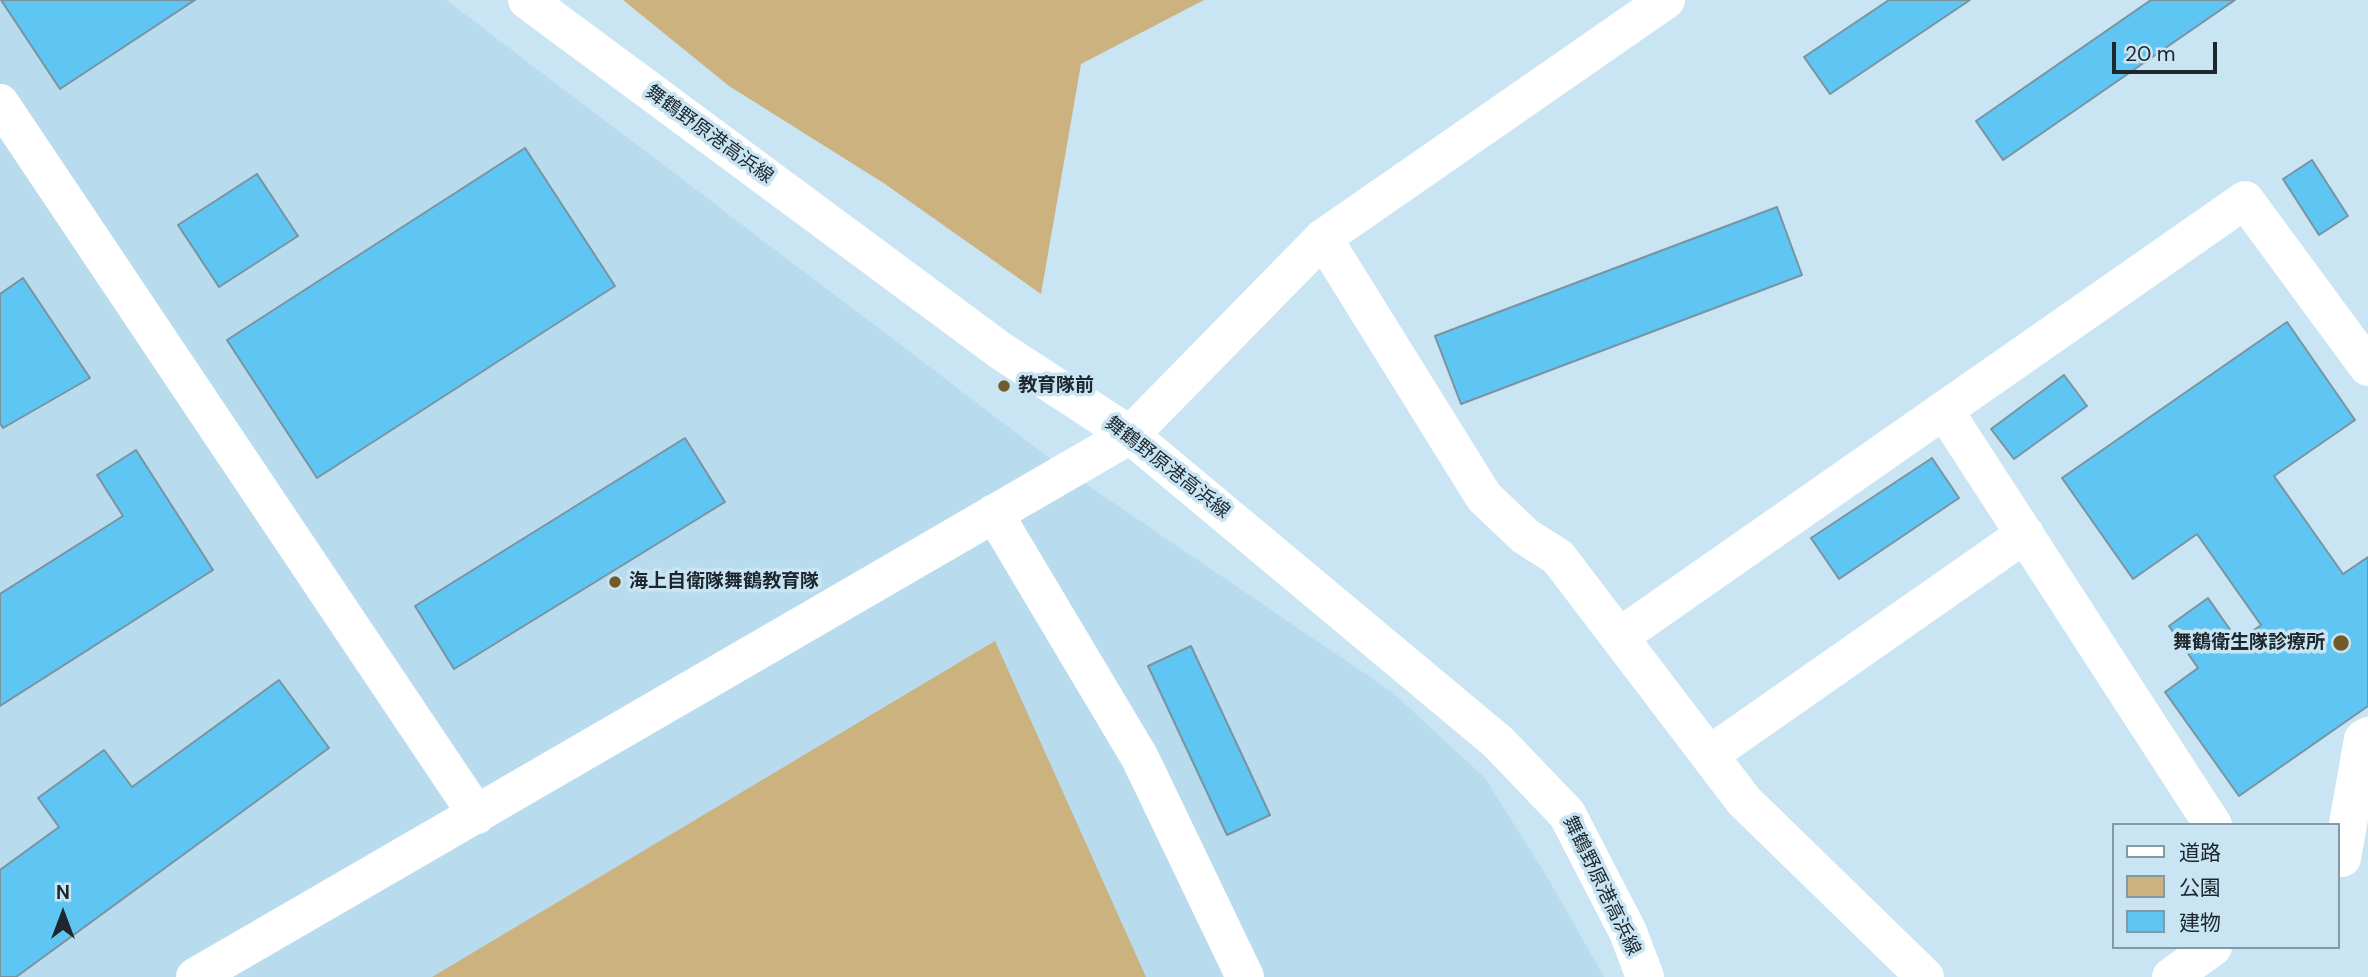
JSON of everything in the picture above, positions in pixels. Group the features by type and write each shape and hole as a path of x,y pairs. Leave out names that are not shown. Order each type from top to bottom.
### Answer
{"main road":[{"name":"舞鶴野原港高浜線","path":"527,0 1001,351 1130,435 1498,742 1567,814 1628,932 1645,977"},
{"path":"195,977 1130,435 1323,238 1666,0"},
{"path":"0,103 477,815"},
{"path":"1619,637 2245,200 2368,367"},
{"path":"1323,238 1483,497 1525,536 1558,557 1744,801 1925,977"},
{"path":"1944,410 2212,823"},
{"path":"994,513 1140,758 1245,977"},
{"path":"1709,755 2025,534"},
{"path":"2349,852 2364,739 2368,736"},
{"path":"2171,977 2210,949"}],"shaded area":[{"name":"海上自衛隊舞鶴教育隊","path":"0,0 446,0 1068,472 1392,692 1485,778 1549,880 1604,977 0,977"}],"green space":[{"path":"623,0 1204,0 1081,64 1041,294 885,184 729,86"},
{"path":"995,641 1146,977 432,977"}],"building":[{"path":"1,0 195,0 60,89"},
{"path":"1889,0 1970,0 1830,94 1804,57"},
{"path":"2151,0 2235,0 2003,160 1976,121"},
{"path":"525,148 615,286 317,478 227,340"},
{"path":"2312,160 2348,216 2319,235 2283,179"},
{"path":"257,174 298,236 219,287 178,225"},
{"path":"1777,207 1802,275 1461,404 1435,336"},
{"path":"23,278 90,378 3,428 0,423 0,294"},
{"path":"2287,322 2355,420 2274,476 2343,574 2368,557 2368,706 2239,796 2165,692 2198,668 2169,626 2208,598 2238,641 2261,625 2197,534 2133,579 2062,478"},
{"path":"2064,375 2087,406 2014,459 1991,429"},
{"path":"685,438 725,502 454,669 415,606"},
{"path":"136,450 213,570 0,706 0,594 123,516 97,475"},
{"path":"1932,458 1959,498 1839,579 1811,538"},
{"path":"1191,646 1270,815 1227,835 1148,666"},
{"path":"279,680 329,748 16,977 0,977 0,870 59,827 38,798 104,750 132,787"}],"place":[{"name":"教育隊前","path":"1004,386"},
{"name":"海上自衛隊舞鶴教育隊","path":"615,582"},
{"name":"舞鶴衛生隊診療所","path":"2341,643"}]}
